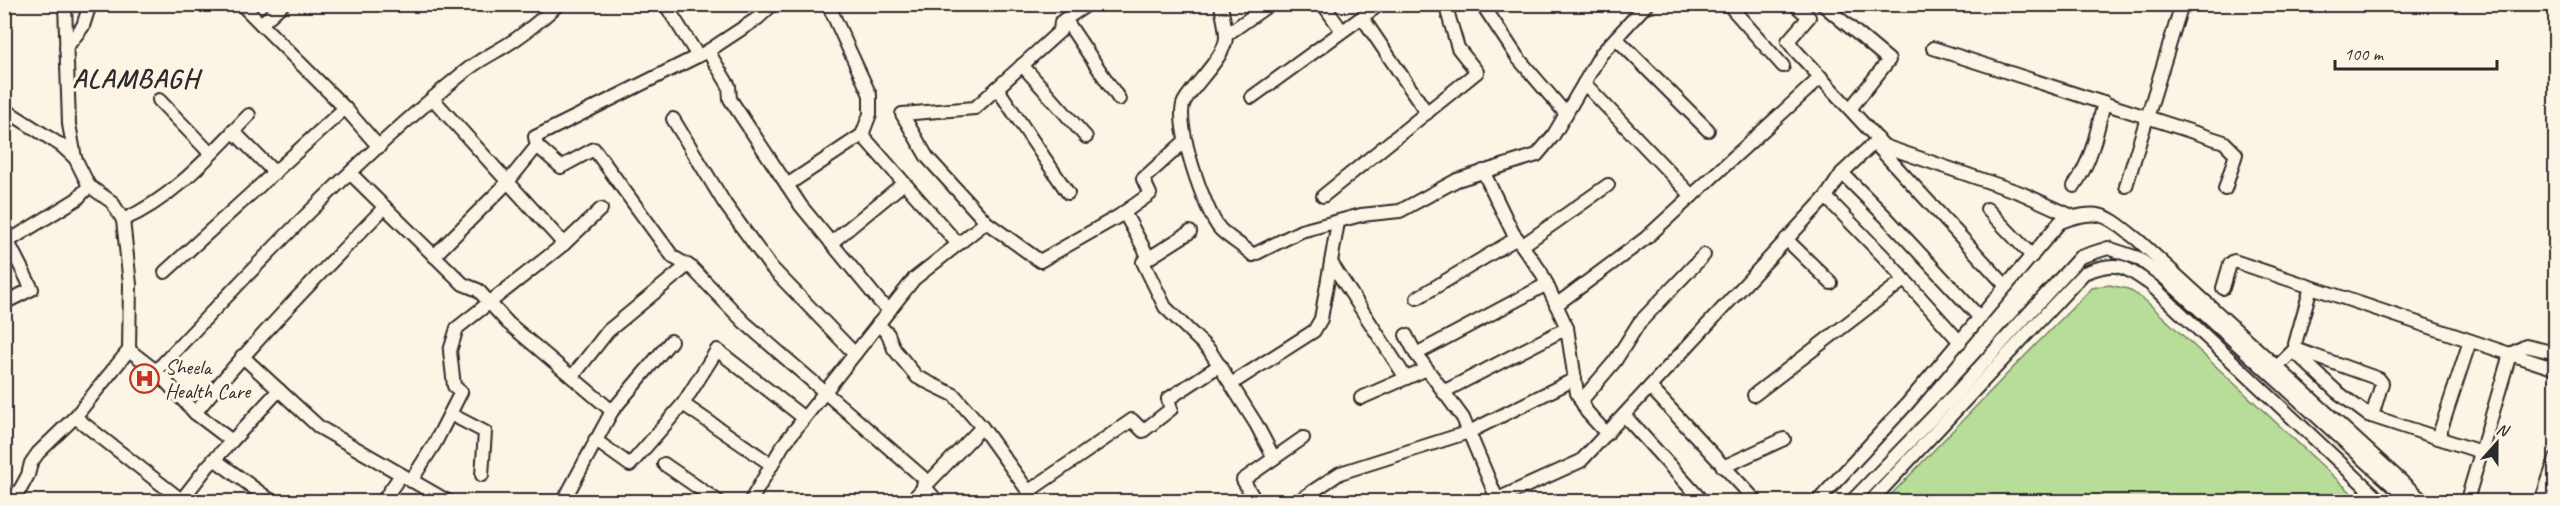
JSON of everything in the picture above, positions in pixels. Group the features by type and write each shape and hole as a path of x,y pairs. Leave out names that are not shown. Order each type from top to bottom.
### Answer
{"street":[{"path":"11,501 28,476 31,463 75,417 129,350 130,284 123,220 112,202 89,186 75,158 69,124 65,4"},
{"path":"66,48 83,26 90,4"},
{"path":"242,4 345,108 379,147"},
{"path":"261,24 283,4"},
{"path":"156,371 248,273 350,173 463,72 519,38 559,4"},
{"path":"665,4 729,86 730,99 787,185 880,302 890,309"},
{"path":"773,4 758,18 703,53 535,137 537,146 561,167 594,149 673,257 688,265 744,322 925,483 938,501"},
{"path":"1062,4 1067,18 1119,99"},
{"path":"1088,4 1061,22 1060,31 975,108 902,114 927,157 986,222 1040,261 1124,212 1150,194 1143,179 1185,141"},
{"path":"1221,4 1226,39 1214,62 1184,103 1181,116 1185,141 1206,206 1220,229 1253,255 1301,231 1361,215 1400,211 1457,180 1538,155 1553,136 1601,54 1644,5"},
{"path":"1226,35 1270,4"},
{"path":"1323,4 1342,31"},
{"path":"1252,97 1380,4"},
{"path":"1323,196 1478,72 1458,48 1445,4"},
{"path":"1482,4 1518,58 1566,114"},
{"path":"1728,4 1783,66"},
{"path":"1794,4 1809,17 1788,41 1884,146 2021,193 2074,217"},
{"path":"1822,4 1889,60 1850,109"},
{"path":"2126,186 2182,4"},
{"path":"787,185 862,135 870,114 870,95 828,5"},
{"path":"1362,17 1427,113"},
{"path":"1616,38 1708,130"},
{"path":"1934,48 2147,115 2224,142 2236,154 2225,189"},
{"path":"1022,65 1086,137"},
{"path":"1556,305 1646,238 1821,77"},
{"path":"1584,83 1692,196"},
{"path":"997,88 1068,194"},
{"path":"433,99 564,244"},
{"path":"159,100 210,153"},
{"path":"2074,186 2086,168 2093,151 2104,102"},
{"path":"165,272 345,108"},
{"path":"4,109 62,146 75,158"},
{"path":"123,220 146,210 168,196 249,115"},
{"path":"673,119 725,204 770,266 855,354"},
{"path":"233,131 274,173"},
{"path":"862,135 958,244"},
{"path":"1406,335 1416,354 1463,418 1494,500 1581,461 1826,197 1842,173 1879,141"},
{"path":"1879,141 1880,149 2006,286"},
{"path":"434,256 507,183 537,146"},
{"path":"1482,171 1520,242 1547,284 1567,328 1577,393 1587,412 1607,434"},
{"path":"350,173 462,284 478,290 508,322 612,411"},
{"path":"1842,173 1886,216 1980,318"},
{"path":"831,243 904,183"},
{"path":"1417,298 1520,242 1608,185"},
{"path":"4,303 32,289 6,238 77,199 89,186"},
{"path":"1826,197 1960,342"},
{"path":"195,413 242,356 286,308 385,207"},
{"path":"382,501 406,478 435,443 461,392 454,386 450,351 458,328 564,244 601,208"},
{"path":"1987,209 2032,256"},
{"path":"1124,212 1149,258"},
{"path":"1817,501 1907,404 2060,222 2085,213 2109,218 2138,240 2424,501"},
{"path":"750,501 804,418 914,279 986,222"},
{"path":"1231,384 1314,331 1321,319 1338,222"},
{"path":"1190,232 1143,262 1165,307 1210,351 1220,365 1274,458"},
{"path":"1786,239 1831,283"},
{"path":"1851,501 1957,392 2080,257 2108,248 2138,258 2166,279 2411,501"},
{"path":"1581,401 1615,361 1639,323 1704,255"},
{"path":"2223,288 2230,264 2234,261 2556,369"},
{"path":"1332,264 1406,378"},
{"path":"572,377 608,331 688,265"},
{"path":"1870,501 2084,273 2101,267 2123,266 2150,284 2382,501"},
{"path":"1754,395 1904,280"},
{"path":"1416,354 1547,284"},
{"path":"2277,367 2295,349 2311,287"},
{"path":"878,324 888,334 894,350 917,377 954,396 982,427 1032,496 1132,420 1143,431 1171,409 1168,399 1220,365"},
{"path":"1443,392 1567,328"},
{"path":"2438,438 2470,340"},
{"path":"563,501 612,411 671,341"},
{"path":"2467,500 2510,354 2526,346 2556,352"},
{"path":"2295,349 2298,355 2336,391 2372,416 2481,453"},
{"path":"2295,349 2379,379 2382,383 2372,416"},
{"path":"129,350 156,371 195,413 232,441"},
{"path":"595,440 630,465 683,404 717,350 804,418"},
{"path":"242,356 319,427 449,501"},
{"path":"1361,398 1427,369"},
{"path":"1297,501 1340,472 1469,432 1575,380"},
{"path":"1650,387 1757,501"},
{"path":"75,417 182,501 214,459 279,390"},
{"path":"683,404 772,465"},
{"path":"450,414 485,432 482,475"},
{"path":"1624,415 1702,501"},
{"path":"910,501 925,483 982,427"},
{"path":"1256,501 1243,480 1303,438"},
{"path":"1724,467 1784,439"},
{"path":"2541,501 2556,458"},
{"path":"214,459 273,501"},
{"path":"664,464 719,501"}],"green space":[{"path":"2109,285 2128,289 2146,301 2360,501 1885,501 2092,288"}],"place":[{"name":"Sheela Health Care","path":"144,379"}],"district":[{"name":"ALAMBAGH","path":"136,78"}]}
